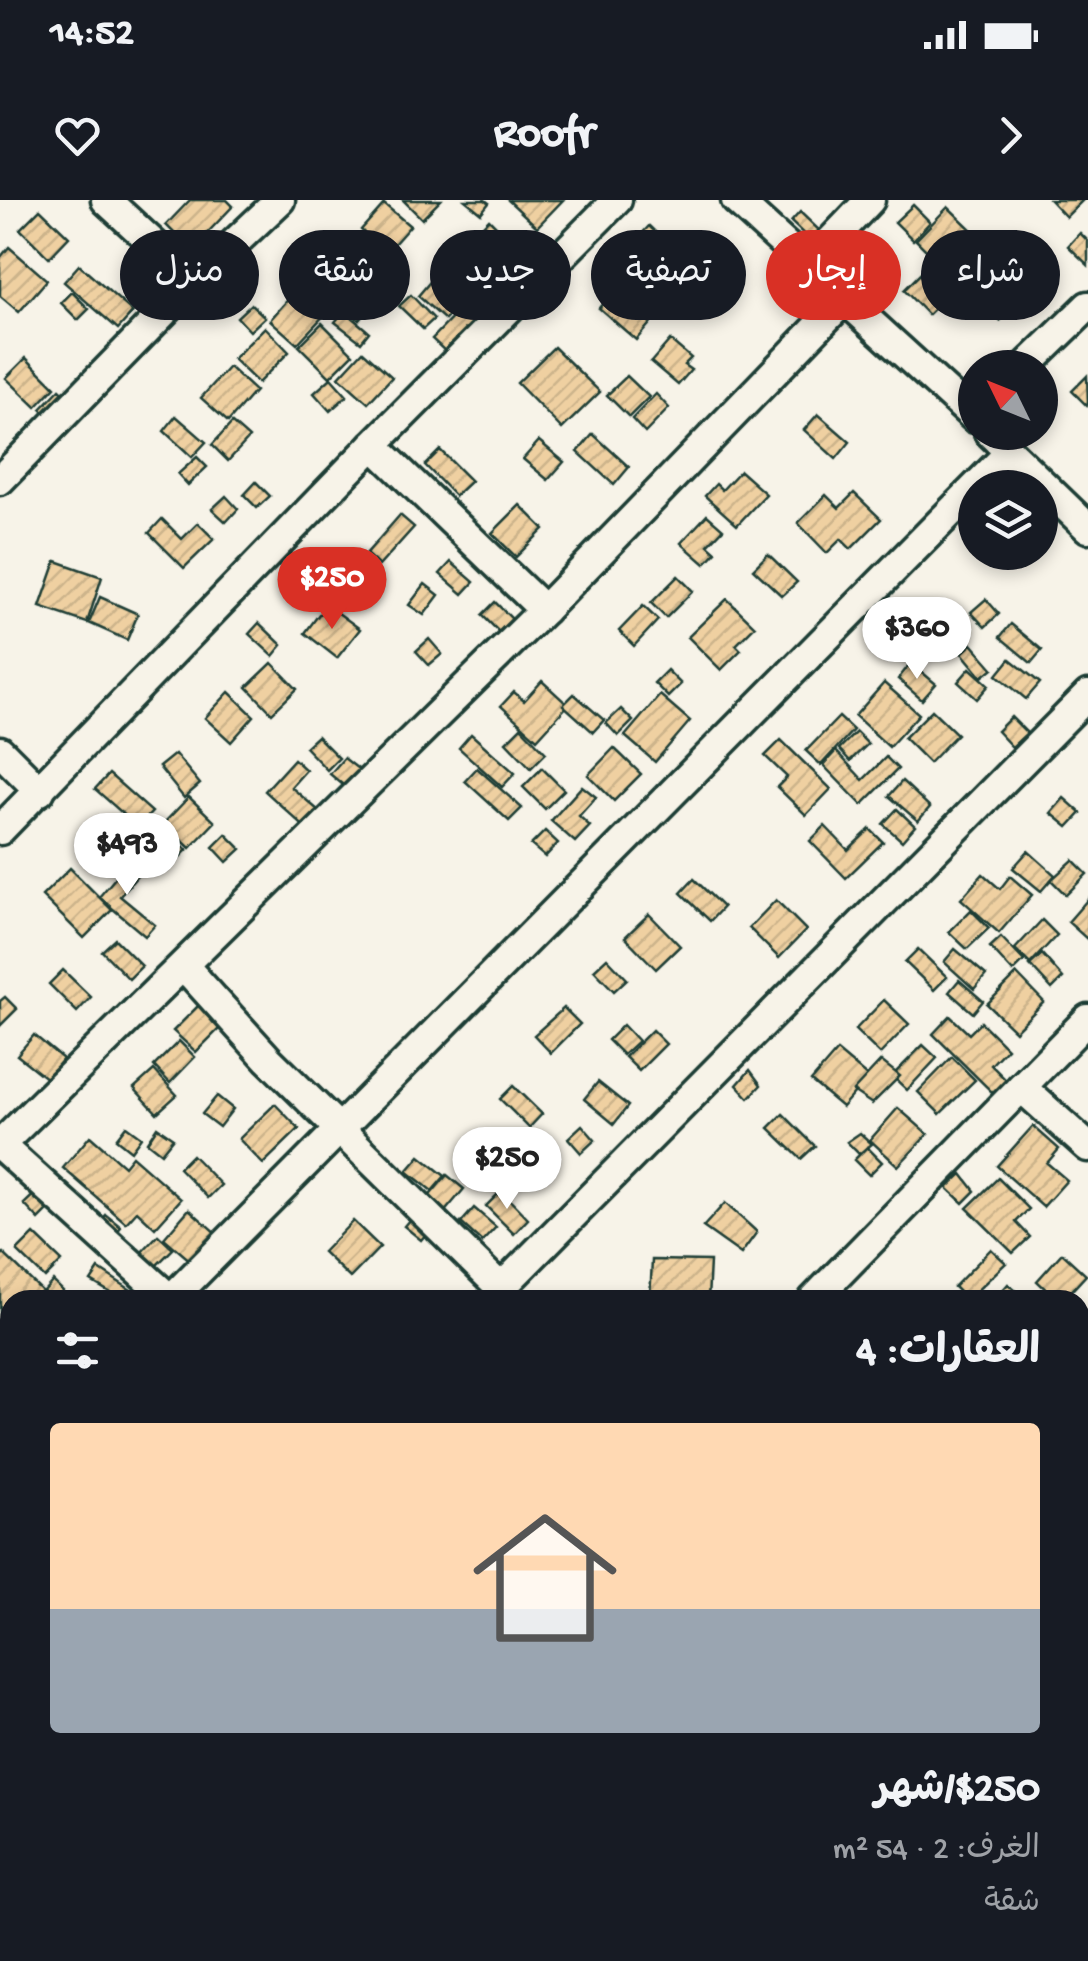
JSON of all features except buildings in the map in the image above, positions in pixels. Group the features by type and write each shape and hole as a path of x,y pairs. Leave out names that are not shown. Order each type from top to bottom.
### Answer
{"street":[{"path":"106,200 139,230"},
{"path":"248,230 280,200"},
{"path":"0,830 617,200"},
{"path":"736,200 767,230"},
{"path":"841,230 870,200"},
{"path":"1043,350 1088,306"},
{"path":"0,480 156,320"},
{"path":"160,1290 0,1145 544,610 826,320"},
{"path":"869,320 958,403"},
{"path":"373,445 544,610"},
{"path":"181,1290 342,1129 963,450"},
{"path":"1008,450 1088,528"},
{"path":"510,1290 1088,695"},
{"path":"0,751 40,791"},
{"path":"184,966 268,1059 342,1129 498,1290"},
{"path":"823,1290 1088,1019"},
{"path":"1021,1087 1088,1147"}]}
